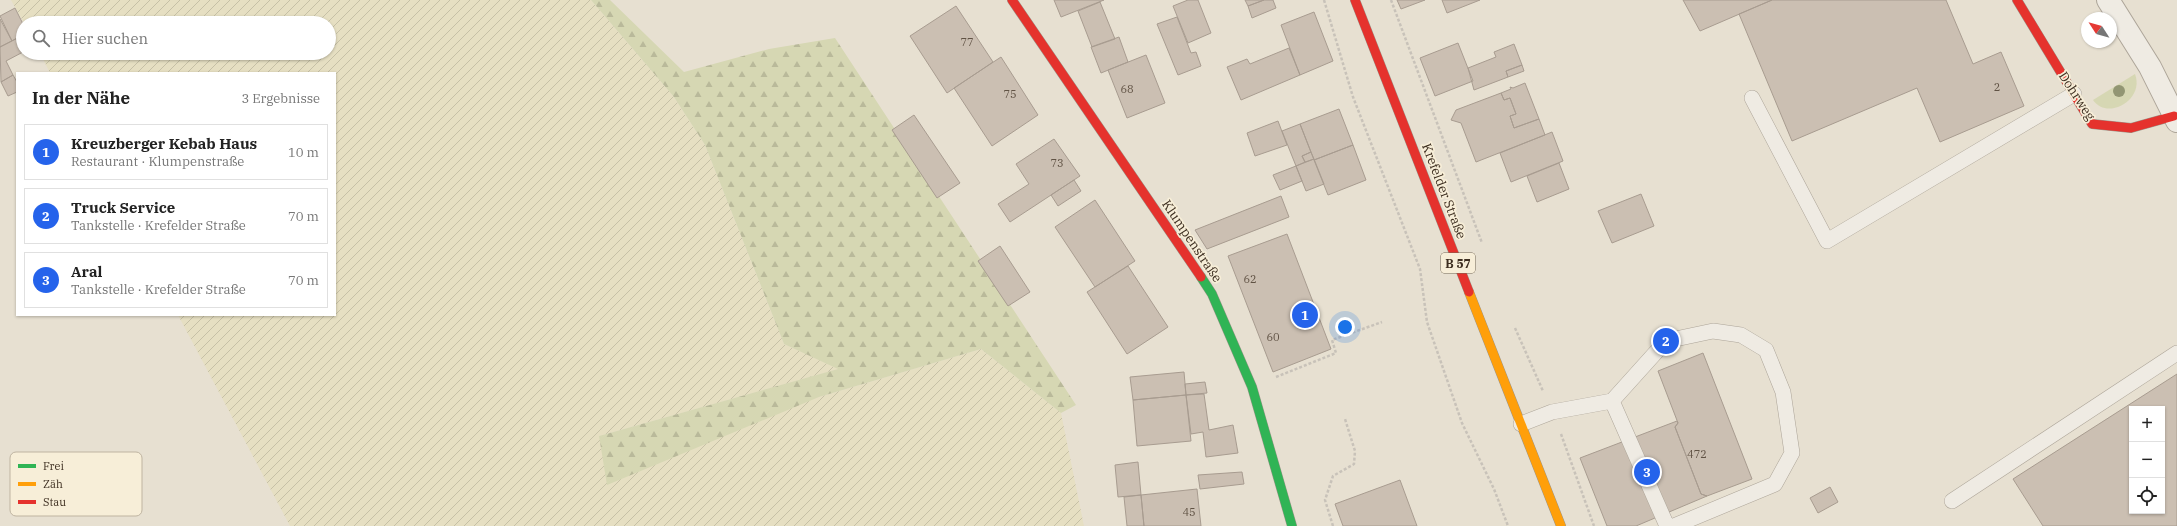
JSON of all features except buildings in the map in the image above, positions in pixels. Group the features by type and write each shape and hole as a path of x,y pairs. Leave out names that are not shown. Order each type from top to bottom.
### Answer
{"street":[{"name":"Klumpenstraße","path":"1012,0 1212,294 1252,387 1292,526"},
{"name":"Krefelder Straße","path":"1356,0 1561,526"},
{"name":"Dohrweg","path":"2017,0 2092,124 2131,128 2176,118 2150,67 2108,0"}],"lane":[{"path":"1752,98 1827,241 2074,94"},
{"path":"1521,424 1552,412 1612,401 1666,341 1713,331 1741,335 1766,350 1783,392 1792,453 1775,484 1674,526"},
{"path":"1952,501 2177,353"},
{"path":"1612,401 1668,526"}],"path":[{"path":"1324,0 1353,97 1420,269 1427,322 1462,423 1494,489 1508,526"},
{"path":"1391,0 1484,250"},
{"path":"1270,379 1336,353 1332,340 1382,322"},
{"path":"1512,322 1552,412 1594,526"},
{"path":"1333,526 1325,500 1333,476 1354,464 1355,451 1345,419"}],"shaded area":[{"path":"11,0 591,0 674,97 705,145 784,344 839,369 599,436 819,397 981,349 1061,413 1084,526 290,526 179,316 336,316 336,72 50,72 44,60 336,60 336,16 20,16"}],"green space":[{"path":"591,0 610,0 684,72 769,49 835,38 1076,405 1061,413 981,349 819,397 607,485 599,436 838,369 784,344 705,145 674,97"},
{"path":"2135,74 2137,83 2135,92 2123,105 2115,108 2107,108 2099,106 2093,100"}],"traffic: fast":[{"path":"1201,277 1212,294 1252,387 1292,526"}],"traffic: slow":[{"path":"1469,292 1561,526"}],"traffic: jam":[{"path":"1012,0 1201,277"},
{"path":"1355,0 1469,292"},
{"path":"2017,0 2092,124 2131,128 2174,116"}],"place":[{"name":"Kreuzberger Kebab Haus","path":"1305,315"},
{"name":"Truck Service","path":"1666,341"},
{"name":"Aral","path":"1647,472"}]}
